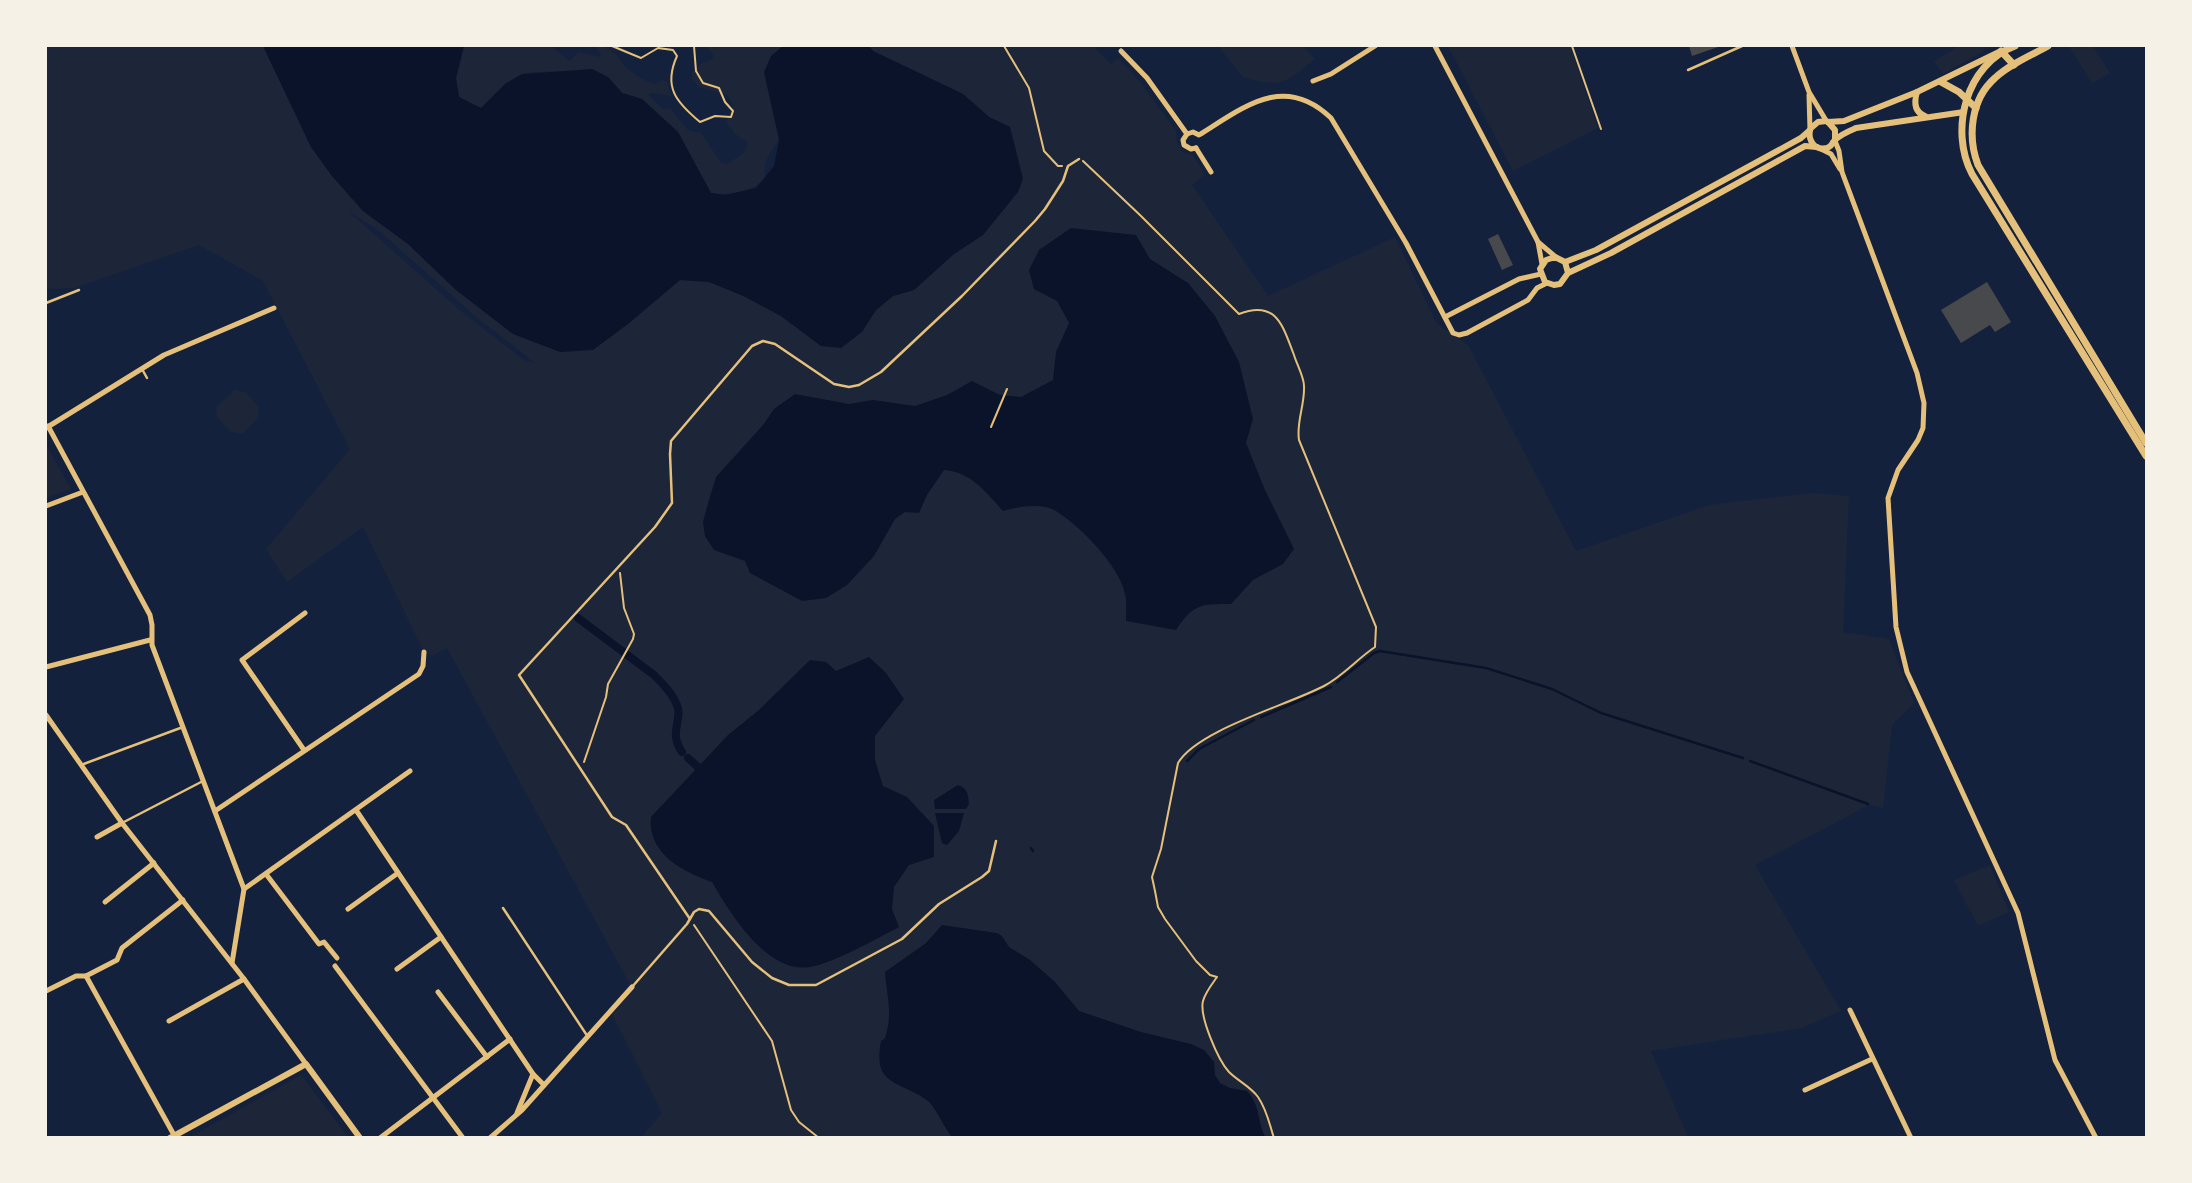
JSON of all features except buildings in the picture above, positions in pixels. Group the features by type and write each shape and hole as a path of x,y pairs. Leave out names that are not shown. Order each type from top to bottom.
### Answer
{"main road":[{"path":"2014,65 2013,46 2000,48 1967,98 1962,142 1967,163 2147,456"},
{"path":"2048,46 2014,65 1989,84 1976,108 1971,135 1974,154 1978,165 2147,443"},
{"path":"2000,48 2014,65"},
{"path":"1941,82 1967,98 1976,108"},
{"path":"1964,112 1976,108"}],"street":[{"path":"1313,81 1331,74 1375,46"},
{"path":"1435,46 1538,242 1541,274 1547,283"},
{"path":"1792,46 1809,92 1827,122 1835,129 1842,172 1917,373 1924,403 1923,428 1919,440 1898,470 1888,498 1896,627 1902,659 2018,913 2054,1060 2096,1138"},
{"path":"1565,262 1596,250 1801,138 1819,121 1844,121 1917,92 1941,82 2000,48"},
{"path":"1121,51 1147,78 1187,134"},
{"path":"1809,92 1809,138 1831,155 1842,172"},
{"path":"1917,92 1915,105 1917,111 1925,117"},
{"path":"1199,135 1267,97 1294,96 1319,106 1344,138 1406,243 1453,333 1464,334 1528,300 1537,288 1547,283 1560,284 1568,273 1601,258 1805,146 1827,148 1856,128 1964,112"},
{"path":"1193,132 1199,135 1200,143 1196,148 1188,149 1184,145 1183,140 1187,134 1193,132"},
{"path":"1196,148 1211,172"},
{"path":"1538,242 1565,262 1568,273"},
{"path":"1542,264 1548,259 1558,258"},
{"path":"1445,317 1519,279 1541,274"},
{"path":"232,962 244,889 150,639 150,615 46,425 164,355 274,308"},
{"path":"46,506 83,492"},
{"path":"304,750 242,660 305,613"},
{"path":"46,667 150,639"},
{"path":"215,811 418,674 423,666 424,652"},
{"path":"46,715 122,823 232,962 360,1138"},
{"path":"244,889 410,771"},
{"path":"355,810 533,1074 544,1085"},
{"path":"97,837 122,823"},
{"path":"105,902 154,863"},
{"path":"348,909 398,873"},
{"path":"266,874 319,944 324,942 337,958"},
{"path":"46,991 76,976 86,976 117,960 122,948 183,900"},
{"path":"397,969 441,937"},
{"path":"335,966 463,1138"},
{"path":"86,976 172,1136 306,1064"},
{"path":"169,1021 244,979"},
{"path":"490,1138 514,1118 632,987"},
{"path":"438,992 486,1057"},
{"path":"1850,1010 1911,1138"},
{"path":"380,1138 510,1039"},
{"path":"1805,1090 1872,1059"},
{"path":"514,1118 533,1074"}],"lane":[{"path":"1688,70 1742,46"},
{"path":"690,919 626,825 613,818 519,676 655,527 672,503 671,441 752,346 763,341 775,344 834,384 844,387 859,385 881,372 962,296 1035,221 1063,181 1068,166 1079,159"},
{"path":"1596,250 1601,258"},
{"path":"46,303 79,290"},
{"path":"141,369 147,378"},
{"path":"81,765 183,727"},
{"path":"122,823 203,781"},
{"path":"632,987 699,909 709,911 752,962 772,978 789,985 816,985 902,940 939,904 982,877 989,871 996,841"},
{"path":"503,908 588,1037"}],"path":[{"path":"612,46 641,58 658,48 672,46"},
{"path":"668,48 677,56 671,83 679,103 701,122 715,116 731,117 733,111 725,102 719,88 703,83 696,71 694,46"},
{"path":"1004,46 1029,88 1044,151 1058,166 1068,166"},
{"path":"1572,46 1601,129"},
{"path":"1079,159 1107,183 1239,314 1261,310 1274,315 1282,324 1304,385 1297,427 1299,440 1376,627 1375,647 1334,681 1228,728 1184,753 1178,763 1161,849 1152,877 1158,908 1165,919 1196,961 1210,975 1217,977 1203,999 1202,1009 1221,1060 1228,1071 1256,1094 1269,1118 1274,1138"},
{"path":"991,427 1007,389"},
{"path":"581,769 608,684 634,634 624,608 619,566"},
{"path":"690,919 772,1041 791,1110 799,1122 819,1138"}],"shaded area":[{"path":"46,46 263,46 311,147 332,176 363,211 408,244 456,290 628,324 680,280 704,281 751,299 797,327 821,346 862,332 876,310 893,296 914,290 954,254 983,235 1023,179 1010,127 989,117 963,94 873,51 869,46 996,46 1012,54 1005,46 1093,46 1111,64 1118,58 1140,82 1176,131 1177,143 1182,152 1193,155 1205,175 1192,185 1268,296 1395,237 1437,324 1468,345 1576,551 1709,505 1812,493 1849,496 1843,632 1889,639 1914,703 1892,725 1883,808 1869,805 1755,865 1841,1011 1802,1028 1651,1051 1688,1137 641,1137 662,1113 612,1014 633,990 447,648 432,656 424,652 363,527 287,582 266,549 350,449 263,281 199,245 74,288 46,289","holes":["349,212 378,230 475,316 535,363 524,360 462,312"]},
{"path":"263,46 464,46 456,78 459,97 481,108 505,84 522,74 592,69 608,77 622,93 642,99 678,132 711,193 725,195 756,188 774,166 779,140 764,72 771,56 783,46 869,46 873,51 963,94 989,117 1010,127 1023,179 1018,192 983,235 954,254 914,290 893,296 876,310 862,332 841,348 821,346 781,316 743,296 709,282 680,280 593,350 560,352 513,334 456,290 408,244 363,211 311,147"},
{"path":"464,46 551,46 570,61 578,52 599,57 601,54 595,46 610,49 639,77 655,84 662,80 667,82 671,96 648,94 662,109 670,108 688,130 701,133 721,163 727,164 744,153 748,142 735,134 726,122 733,105 727,95 699,87 692,79 692,72 702,63 713,59 714,55 706,46 783,46 771,56 779,140 767,158 765,178 759,183 740,192 711,193 678,132 642,99 622,93 608,77 562,72 527,73 508,82 481,108 459,97 456,79"},
{"path":"1218,46 1303,46 1315,59 1289,79 1275,83 1266,82 1243,77"},
{"path":"1448,46 1570,46 1598,128 1513,171"},
{"path":"1959,46 1986,46 1982,52 1943,74 1934,61"},
{"path":"2069,46 2093,46 2110,73 2092,83"},
{"path":"1071,228 1136,235 1150,259 1188,283 1215,316 1239,362 1253,419 1246,443 1294,549 1283,564 1253,580 1231,604 1205,605 1193,610 1176,630 1126,621 1125,594 1115,571 1096,546 1073,523 1047,507 1028,506 1003,511 970,479 944,470 927,495 919,513 905,512 895,519 874,556 847,585 826,598 802,601 750,573 745,561 714,550 705,536 703,522 716,477 774,409 795,394 849,404 873,400 915,406 947,395 972,381 1000,395 1021,397 1053,380 1056,352 1069,323 1057,301 1034,289 1029,270 1039,250"},
{"path":"235,390 245,392 259,407 258,418 242,434 231,432 216,416 217,406"},
{"path":"46,444 71,489 46,498"},
{"path":"869,657 886,673 904,699 875,736 875,760 883,786 907,797 934,826 934,857 909,865 894,887 892,909 899,927 831,961 810,967 794,967 779,961 752,939 712,882 679,867 661,851 651,830 651,817 728,735 759,710 810,660 826,662 836,671"},
{"path":"958,785 967,792 969,804 966,809 935,809 934,800"},
{"path":"935,813 964,813 959,831 947,845 942,843"},
{"path":"1990,865 2009,912 1978,926 1954,880"},
{"path":"942,925 1002,936 1009,947 1030,960 1055,982 1079,1011 1204,1050 1214,1062 1215,1075 1220,1083 1247,1091 1257,1108 1265,1137 952,1137 928,1101 885,1075 879,1056 881,1041 885,1038 889,1021 885,972 926,943"},
{"path":"301,1075 348,1137 190,1137"}],"waterway":[{"path":"578,618 654,675 668,690 678,708 676,739 682,752"},
{"path":"1337,682 1380,651 1486,668 1552,689 1601,713 1743,758"},
{"path":"1261,717 1331,687"},
{"path":"1187,761 1199,749 1254,720"},
{"path":"688,758 698,767"},
{"path":"1750,761 1868,804"}]}
